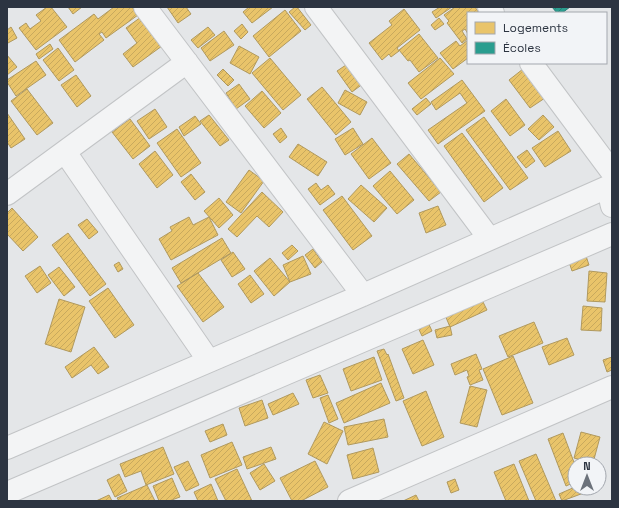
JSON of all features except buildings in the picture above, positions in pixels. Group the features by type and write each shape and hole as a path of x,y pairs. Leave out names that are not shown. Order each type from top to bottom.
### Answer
{"street":[{"path":"145,7 363,295"},
{"path":"316,7 489,238"},
{"path":"7,194 187,62"},
{"path":"531,64 612,172"},
{"path":"65,152 209,361"},
{"path":"7,448 363,295 489,238 612,185"},
{"path":"612,193 612,206"},
{"path":"13,501 7,493 612,234"},
{"path":"349,501 612,387"}]}
